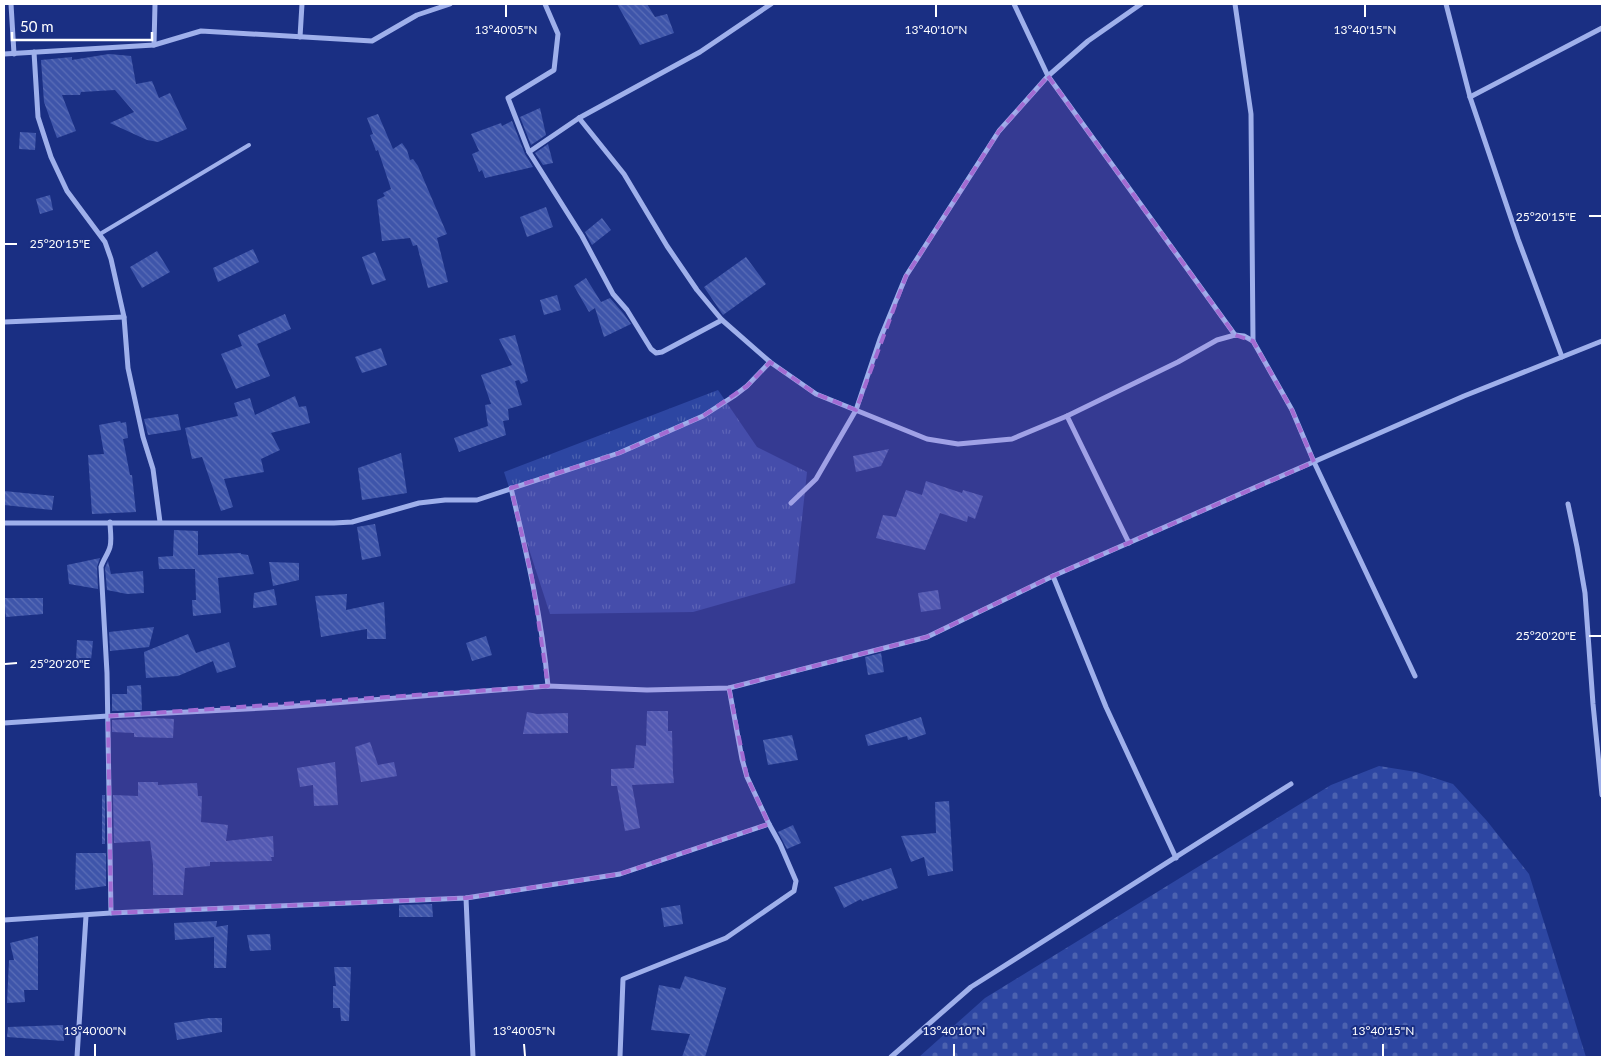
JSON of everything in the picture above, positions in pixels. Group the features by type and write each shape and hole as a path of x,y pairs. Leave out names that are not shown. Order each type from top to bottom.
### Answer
{"street":[{"path":"11,4 14,54"},
{"path":"154,46 155,4"},
{"path":"300,37 302,4"},
{"path":"4,54 154,46 202,31 372,41 417,14 450,4"},
{"path":"545,4 558,34 554,70 508,98 529,152 582,236 612,294 627,310 651,349 656,352 662,352 722,320"},
{"path":"529,152 580,118 700,52 771,4"},
{"path":"1014,4 1048,76 1235,335"},
{"path":"790,503 816,479 856,410 880,339 906,276 1000,131 1048,76 1088,41 1141,4"},
{"path":"1235,4 1251,114 1253,341 1292,410 1314,462 1415,676"},
{"path":"1446,4 1470,96 1518,239 1562,357"},
{"path":"1470,96 1602,28"},
{"path":"34,52 38,117 51,157 67,191 100,234 112,259 124,317 128,368 152,469 160,522"},
{"path":"580,118 624,174 667,246 722,320 770,362 816,394 927,439 958,444 1012,439 1068,416 1178,362 1217,340 1235,335 1244,336 1253,341"},
{"path":"4,322 124,317"},
{"path":"4,723 284,707 548,686 647,690 728,688 927,637 1053,576 1464,396 1602,342"},
{"path":"4,523 334,524 352,522 419,503 445,500 477,500 619,453 703,416 747,386 770,362"},
{"path":"1068,416 1129,544"},
{"path":"510,488 532,578 545,652 548,686"},
{"path":"1568,504 1585,593 1602,795"},
{"path":"110,522 111,541 101,567 107,674 112,913"},
{"path":"1053,576 1106,707 1176,858"},
{"path":"620,1057 623,979 726,938 794,891 796,881 747,777 728,688"},
{"path":"890,1057 971,987 1291,784"},
{"path":"4,920 112,913 466,898 620,874 769,824"},
{"path":"466,898 473,1057"},
{"path":"77,1057 86,916"}],"lane":[{"path":"100,234 249,145"}],"highlighted area":[{"path":"1048,76 1235,335 1253,341 1292,410 1314,462 1053,576 927,637 729,688 747,777 769,824 620,874 466,898 111,913 108,716 548,686 532,578 511,488 619,453 703,416 747,386 770,362 816,394 856,410 906,276 999,131"}],"green space":[{"path":"718,390 757,447 807,472 795,583 693,612 550,614 504,472"},
{"path":"1379,766 1416,772 1453,784 1487,821 1529,874 1586,1057 919,1057 985,998 1331,785"}],"building":[{"path":"617,4 647,4 655,17 667,14 674,33 640,45"},
{"path":"109,54 131,56 136,84 152,81 159,98 170,93 187,129 158,142 147,140 110,123 134,112 115,90 81,92 80,95 62,95 76,131 57,138 44,102 41,60 72,57 72,60"},
{"path":"540,108 546,135 531,145 520,117"},
{"path":"378,114 393,149 402,143 407,150 410,160 413,159 418,166 447,234 437,238 448,282 428,288 417,245 413,246 410,238 382,241 377,200 385,196 383,193 391,189 378,150 376,151 370,135 373,134 367,118"},
{"path":"512,121 525,154 533,167 485,178 482,170 479,172 472,154 479,151 471,134 501,123 502,126"},
{"path":"20,132 36,133 35,150 19,149"},
{"path":"548,144 553,163 543,165 535,153"},
{"path":"50,195 53,210 40,214 36,199"},
{"path":"546,207 553,227 527,237 520,217"},
{"path":"602,218 611,230 592,245 585,232"},
{"path":"253,249 259,262 218,282 213,268"},
{"path":"157,251 170,272 142,288 130,267"},
{"path":"375,252 386,280 372,285 362,257"},
{"path":"746,257 766,284 723,315 704,287"},
{"path":"586,278 601,302 610,298 631,324 604,337 595,308 589,312 574,286"},
{"path":"557,295 561,310 544,315 540,300"},
{"path":"285,314 291,329 257,344 270,376 236,389 221,354 242,346 238,335"},
{"path":"515,335 528,381 521,384 519,380 515,381 522,405 508,409 509,420 503,421 506,435 459,452 454,438 488,426 485,405 491,404 481,375 512,365 499,339"},
{"path":"381,348 387,365 362,373 355,357"},
{"path":"295,396 299,407 306,406 310,423 271,433 280,450 261,459 264,472 224,479 233,507 221,511 202,457 192,459 185,428 238,416 234,403 250,398 255,415"},
{"path":"178,414 181,430 148,435 144,419"},
{"path":"120,421 121,423 126,422 128,438 123,439 130,475 132,475 136,512 92,514 88,455 104,454 99,425"},
{"path":"889,449 881,466 856,472 853,456"},
{"path":"401,453 407,493 362,500 358,468"},
{"path":"926,481 962,493 963,490 983,496 975,519 968,516 967,522 940,513 925,550 876,538 883,515 896,517 906,490 922,495"},
{"path":"4,491 54,496 52,510 4,505"},
{"path":"375,524 381,556 362,560 357,527"},
{"path":"174,530 198,531 198,555 241,553 248,555 254,574 218,578 221,613 193,616 192,600 196,600 195,569 159,569 158,557 173,556"},
{"path":"100,558 97,567 98,589 69,584 67,565"},
{"path":"108,561 111,574 143,571 144,593 127,594 107,590 105,568"},
{"path":"269,562 299,563 299,580 273,586"},
{"path":"274,589 277,605 253,608 254,593"},
{"path":"938,590 941,609 921,612 918,593"},
{"path":"347,594 346,610 384,602 386,639 367,639 367,629 321,637 315,596"},
{"path":"4,598 43,598 43,614 6,617"},
{"path":"154,627 149,647 110,651 109,632"},
{"path":"188,634 196,653 229,642 236,667 217,673 213,661 178,676 146,678 144,652"},
{"path":"486,636 492,655 472,661 466,643"},
{"path":"77,640 93,641 91,660 76,660"},
{"path":"881,653 884,672 868,675 865,657"},
{"path":"141,685 142,710 112,711 112,694 127,694 127,686"},
{"path":"647,711 668,711 668,731 672,731 674,783 632,785 640,828 625,831 617,786 611,786 611,769 634,768 636,745 646,746"},
{"path":"527,712 537,714 568,713 568,733 523,734"},
{"path":"921,717 926,734 908,740 907,736 868,746 865,735"},
{"path":"174,719 173,738 134,737 134,733 112,732 112,720"},
{"path":"792,735 798,760 768,765 763,740"},
{"path":"370,742 378,765 394,762 397,776 361,782 355,747"},
{"path":"335,762 338,805 314,806 313,785 300,787 297,768"},
{"path":"138,782 158,782 158,785 197,783 198,796 202,796 201,822 228,825 226,841 273,836 274,857 271,857 272,861 210,862 210,866 185,868 183,895 153,895 153,864 150,841 114,843 113,795 138,796"},
{"path":"102,795 105,795 105,844 102,844"},
{"path":"949,801 953,871 928,876 924,857 911,862 901,836 936,833 935,802"},
{"path":"793,825 801,843 787,849 778,832"},
{"path":"76,853 106,853 106,886 75,890"},
{"path":"891,868 898,888 862,901 861,899 844,908 834,887"},
{"path":"432,904 433,917 399,917 399,905"},
{"path":"680,905 683,924 664,927 661,908"},
{"path":"217,921 216,927 228,925 226,968 214,968 214,937 175,940 174,923"},
{"path":"270,934 271,950 250,951 247,935"},
{"path":"38,936 38,990 24,990 25,1002 7,1003 9,960 14,960 10,943"},
{"path":"334,967 351,967 349,1021 341,1021 340,1008 333,1008 333,986 336,986"},
{"path":"685,976 726,988 705,1057 682,1057 690,1034 651,1030 659,985 680,989"},
{"path":"222,1018 222,1032 177,1040 174,1023"},
{"path":"63,1025 64,1041 7,1037 8,1027"}]}
